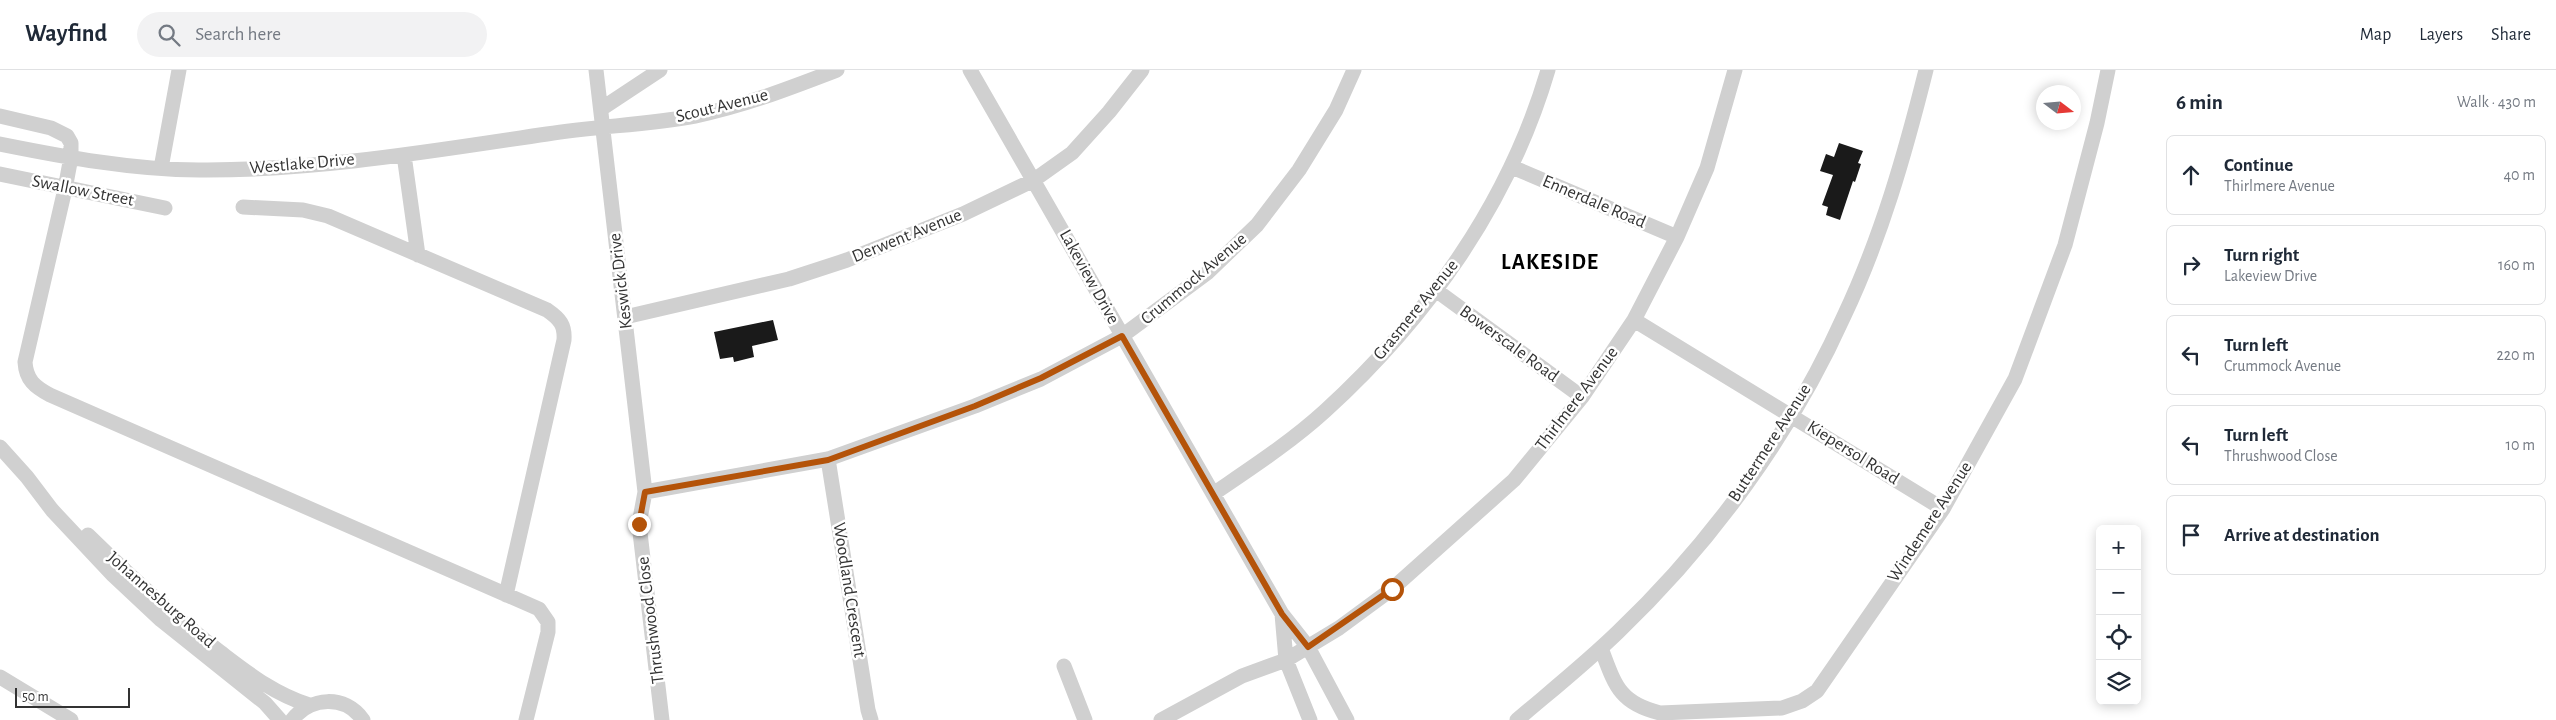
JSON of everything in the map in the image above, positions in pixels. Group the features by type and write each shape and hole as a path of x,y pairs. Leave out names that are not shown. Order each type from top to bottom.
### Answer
{"street":[{"path":"161,168 179,70"},
{"name":"Keswick Drive","path":"596,70 645,492"},
{"path":"601,109 660,70"},
{"name":"Scout Avenue","path":"604,126 693,116 734,107 837,70"},
{"name":"Lakeview Drive","path":"970,70 1282,614 1308,647 1347,720"},
{"name":"Derwent Avenue","path":"625,317 742,291 847,260 922,231 1034,180 1072,153 1109,112 1142,70"},
{"name":"Crummock Avenue","path":"645,492 828,460 1033,382 1122,336 1207,272 1257,225 1299,170 1336,110 1354,70"},
{"name":"Grasmere Avenue","path":"1213,494 1324,411 1379,358 1437,291 1476,234 1512,167 1548,70"},
{"name":"Thirlmere Avenue","path":"1308,647 1392,589 1514,480 1582,396 1634,320 1676,237 1707,168 1735,70"},
{"name":"Buttermere Avenue","path":"1517,720 1601,648 1688,559 1740,492 1792,416 1844,317 1874,244 1910,137 1926,70"},
{"name":"Windemere Avenue","path":"1601,648 1616,685 1628,700 1643,709 1660,713 1782,708 1802,701 1816,691 1943,510 2015,379 2065,245 2098,123 2108,70"},
{"path":"0,116 51,128 67,136 71,143 72,156 25,362 26,374 31,382 50,395 539,610 548,622 548,632 526,720"},
{"name":"Westlake Drive","path":"0,144 161,168 198,170 260,168 404,155 604,126"},
{"path":"404,155 418,255"},
{"name":"Ennerdale Road","path":"1512,167 1676,237"},
{"name":"Swallow Street","path":"0,174 65,189 165,208"},
{"path":"243,207 303,210 328,216 547,310 559,318 564,328 560,360 506,595"},
{"name":"Bowerscale Road","path":"1437,291 1582,396"},
{"name":"Kiepersol Road","path":"1634,320 1943,510"},
{"name":"Johannesburg Road","path":"0,447 27,477 52,510 113,575 162,620 251,692 274,712 280,720"},
{"name":"Woodland Crescent","path":"828,460 871,720"},
{"name":"Johannesburg Road","path":"27,477 52,498 157,601 205,641 259,682 278,693 309,705"},
{"name":"Thrushwood Close","path":"645,492 639,524 662,720"},
{"name":"Lakeview Drive","path":"1282,614 1286,660 1310,720"},
{"path":"1161,720 1235,680 1286,660 1308,647"},
{"path":"1064,666 1086,720"},
{"path":"0,677 71,720"},
{"path":"292,720 309,705 323,701 338,702 351,708 364,719"}],"building":[{"path":"1839,143 1863,151 1858,163 1861,164 1855,182 1853,181 1840,220 1826,215 1828,207 1822,205 1833,175 1820,171 1826,154 1834,157"},
{"path":"773,320 778,340 752,346 754,357 734,362 733,357 720,359 714,332"}],"district":[{"name":"LAKESIDE","path":"1550,262"}],"route":[{"path":"639,524 645,492 828,460 975,406 1041,378 1122,336 1282,614 1308,647 1339,628 1392,589"}]}
